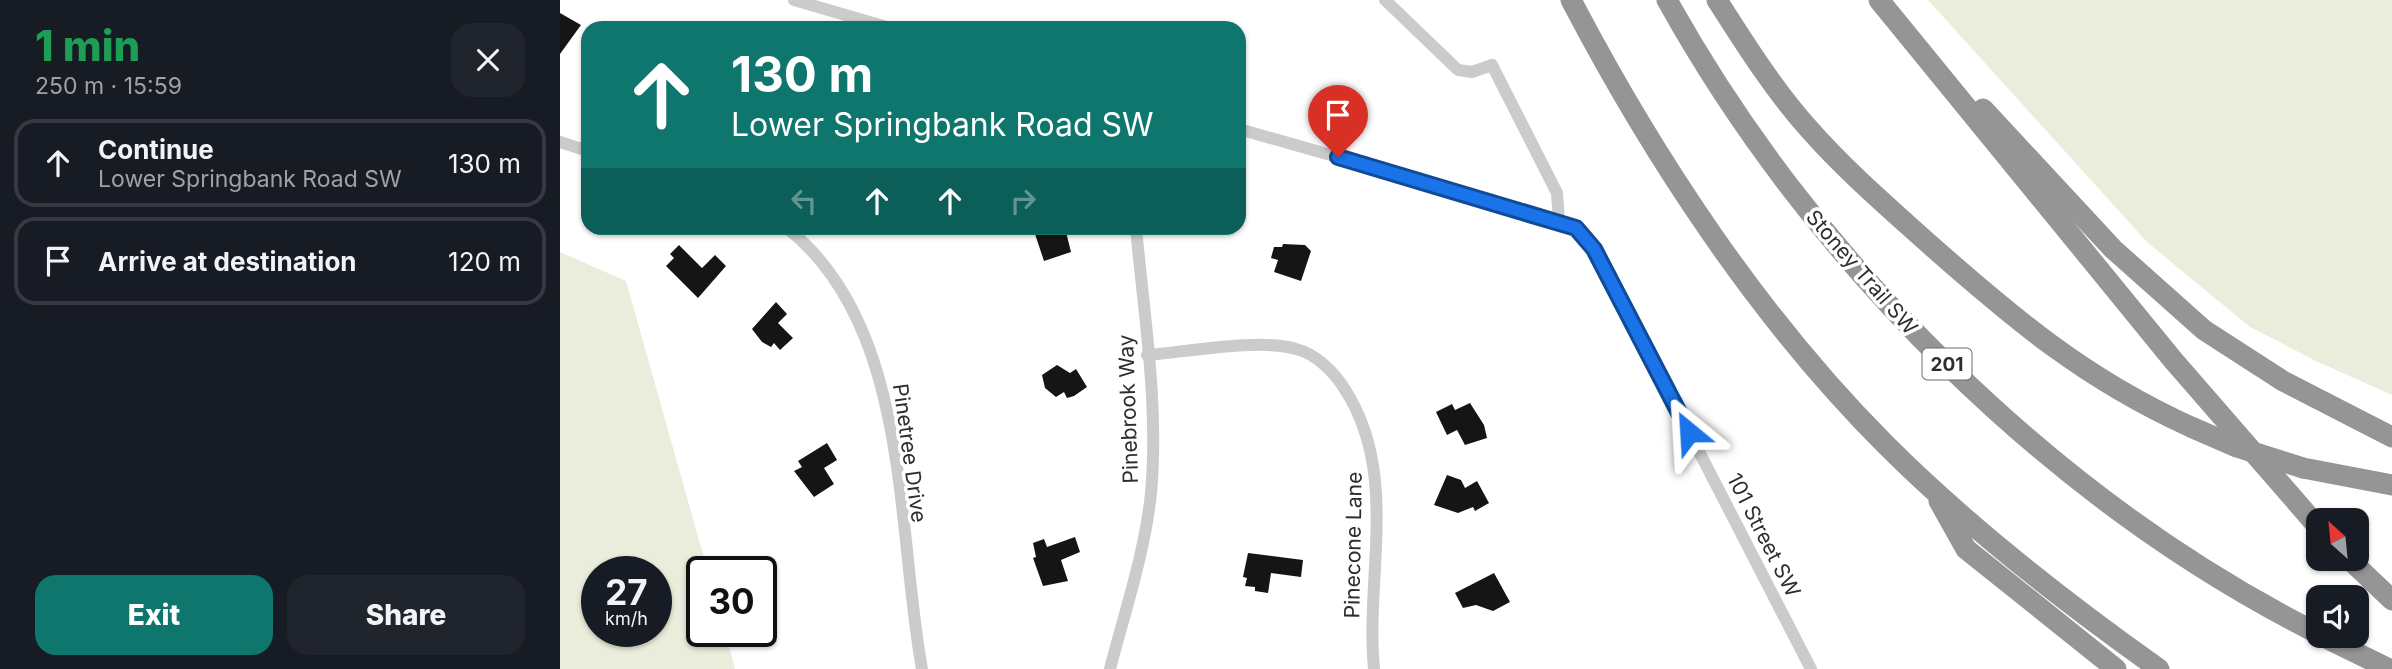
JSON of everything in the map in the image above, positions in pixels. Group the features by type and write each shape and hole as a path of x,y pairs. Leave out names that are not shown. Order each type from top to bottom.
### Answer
{"highway":[{"path":"1571,0 1679,185 1765,304 1820,373 1885,443 1931,487 2082,615 2159,669"},
{"name":"Stoney Trail SW","path":"1667,0 1718,88 1784,180 1847,259 1907,326 1983,398 2089,488 2175,549 2306,627"},
{"path":"1717,0 1755,60 1809,129 1895,213 2039,338 2145,406 2237,447 2303,468 2392,485"},
{"path":"1880,0 2113,249 2204,330 2283,381 2392,437"},
{"path":"1880,0 2173,360 2306,513"},
{"path":"1931,487 1966,549 2116,669"},
{"path":"2362,571 2392,600"},
{"name":"Stoney Trail SW","path":"2346,648 2389,669"}],"street":[{"path":"794,0 866,21"},
{"path":"1385,0 1458,70 1467,73 1492,65 1557,193 1559,221"},
{"name":"101 Street SW","path":"1246,131 1576,228 1594,249 1811,669"},
{"path":"560,142 581,149"},
{"name":"Pinetree Drive","path":"793,235 833,280 858,321 874,358 888,412 922,669"},
{"name":"Pinebrook Way","path":"1110,669 1149,502 1153,454 1137,235"},
{"name":"Pinecone Lane","path":"1147,355 1283,346 1322,362 1342,385 1365,430 1375,467 1377,498 1372,631 1374,669"}],"green space":[{"path":"1928,0 2392,0 2392,395 2316,361 2250,327 2147,242"},
{"path":"560,252 626,281 703,556 686,556 686,647 729,647 735,669 560,669"}],"building":[{"path":"560,13 581,25 560,54"},
{"path":"1035,235 1067,235 1071,252 1044,261"},
{"path":"1283,244 1305,245 1311,251 1301,281 1274,272 1278,260 1271,258 1274,247 1282,247"},
{"path":"679,245 702,268 715,255 726,266 698,298 666,266 674,258 670,254"},
{"path":"776,302 787,314 778,323 793,338 780,350 774,343 771,347 762,342 752,329"},
{"path":"1057,365 1070,373 1076,369 1087,387 1074,396 1067,398 1064,392 1056,397 1045,388 1042,375"},
{"path":"1470,403 1484,425 1487,438 1465,445 1457,430 1447,435 1436,412 1452,404 1455,410"},
{"path":"827,443 837,460 824,468 834,484 814,497 794,471 802,467 798,461"},
{"path":"1447,475 1461,480 1465,488 1477,481 1489,503 1475,511 1473,507 1458,513 1434,505"},
{"path":"1075,537 1080,552 1061,560 1068,581 1043,586 1033,558 1036,557 1033,543 1044,539 1047,547"},
{"path":"1248,553 1303,560 1301,577 1271,573 1268,593 1255,591 1255,587 1245,586 1247,578 1243,577"},
{"path":"1494,573 1510,602 1493,611 1476,605 1463,608 1455,593"}],"route":[{"path":"1338,157 1537,214 1576,228 1594,249 1689,432"}]}
